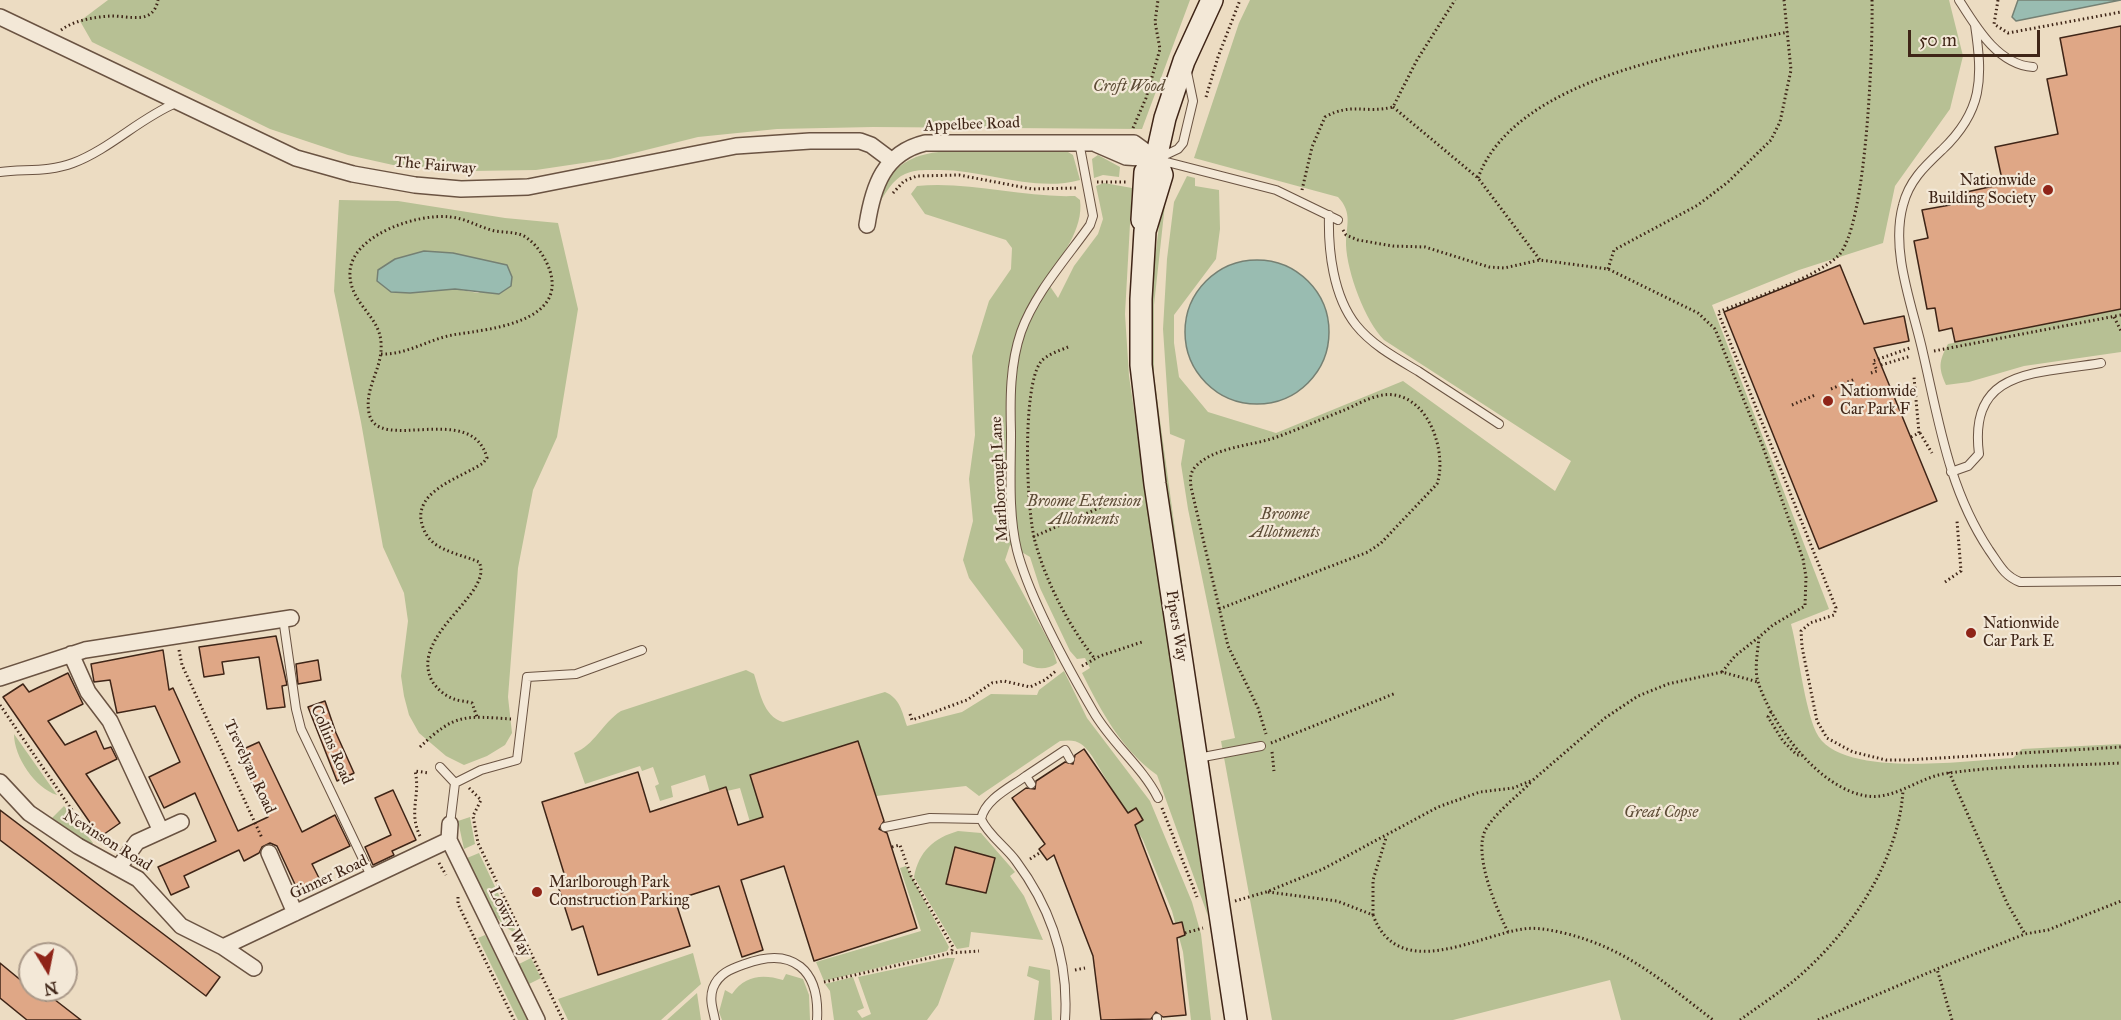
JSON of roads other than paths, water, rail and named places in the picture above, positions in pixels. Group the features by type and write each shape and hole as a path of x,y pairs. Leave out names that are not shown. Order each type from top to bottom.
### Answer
{"main road":[{"name":"Pipers Way","path":"1145,231 1133,183 1156,159 1165,118 1184,62 1212,0"},
{"name":"Pipers Way","path":"1156,159 1162,175 1145,231 1141,300 1142,384 1156,496 1236,1020"}],"street":[{"name":"The Fairway","path":"0,17 296,158 353,174 415,185 461,189 500,189 557,183 705,152 783,142 860,141 871,145 891,160"},
{"name":"Appelbee Road","path":"867,225 876,184 891,160 908,148 925,142 1086,142 1127,149 1142,147 1156,159"},
{"name":"Collins Road","path":"0,678 71,654 287,618"},
{"path":"71,654 88,692 110,721 161,831"},
{"name":"Nevinson Road","path":"0,782 29,813 138,879 180,926 223,947 254,968"},
{"path":"119,867 137,842 181,822"},
{"path":"449,840 450,824"},
{"name":"Ginner Road","path":"223,947 449,840"},
{"name":"Lowry Way","path":"449,840 537,1020"},
{"path":"269,854 295,913"}],"lane":[{"path":"1959,0 1975,26 2005,57 2015,63 2033,67"},
{"path":"1975,26 1979,78 1968,120 1958,134 1920,171 1909,188 1902,206 1899,228 1901,255 1951,472 1971,522 2008,577 2020,582 2121,581"},
{"path":"0,172 56,169 75,162 157,111 178,102"},
{"name":"Marlborough Lane","path":"1086,142 1094,216 1035,305 1021,332 1013,368 1010,400 1013,514 1017,549 1037,599 1072,671 1103,728 1146,778 1158,798"},
{"path":"1156,159 1264,186 1338,220"},
{"path":"1329,215 1332,263 1347,309 1355,323 1382,348 1498,424"},
{"path":"1951,472 1968,466 1979,454 1979,416 1989,395 2012,378 2101,363"},
{"name":"Collins Road","path":"287,618 296,709 301,729 372,878"},
{"path":"455,783 482,770 517,760 526,677 576,674 642,650"},
{"path":"1197,758 1261,746"},
{"path":"981,819 983,812 993,800 1029,780 1065,750 1070,759"},
{"path":"440,767 455,783"},
{"path":"450,824 455,783"},
{"path":"885,826 930,818 981,819 1037,890 1048,916 1062,960 1065,1020"},
{"path":"715,1020 710,1004 712,990 718,978 725,971 746,963 778,957 796,963 807,971 814,985 817,1020"}],"water":[{"path":"2018,0 2121,0 2016,21 2012,17"},
{"path":"424,251 453,253 507,265 512,277 511,286 499,294 455,289 410,293 391,292 377,281 378,270 395,259"},
{"path":"1257,260 1285,265 1308,281 1324,304 1329,332 1324,360 1308,383 1285,399 1257,404 1229,399 1206,383 1190,360 1185,332 1190,304 1206,281 1229,265"}],"place":[{"name":"Nationwide Building Society","path":"2048,190"},
{"name":"Nationwide Car Park F","path":"1828,401"},
{"name":"Nationwide Car Park E","path":"1971,633"},
{"name":"Marlborough Park Construction Parking","path":"537,892"}],"park label":[{"name":"Croft Wood","path":"1129,87"},
{"name":"Broome Extension Allotments","path":"1084,511"},
{"name":"Broome Allotments","path":"1285,524"},
{"name":"Great Copse","path":"1661,813"}]}
